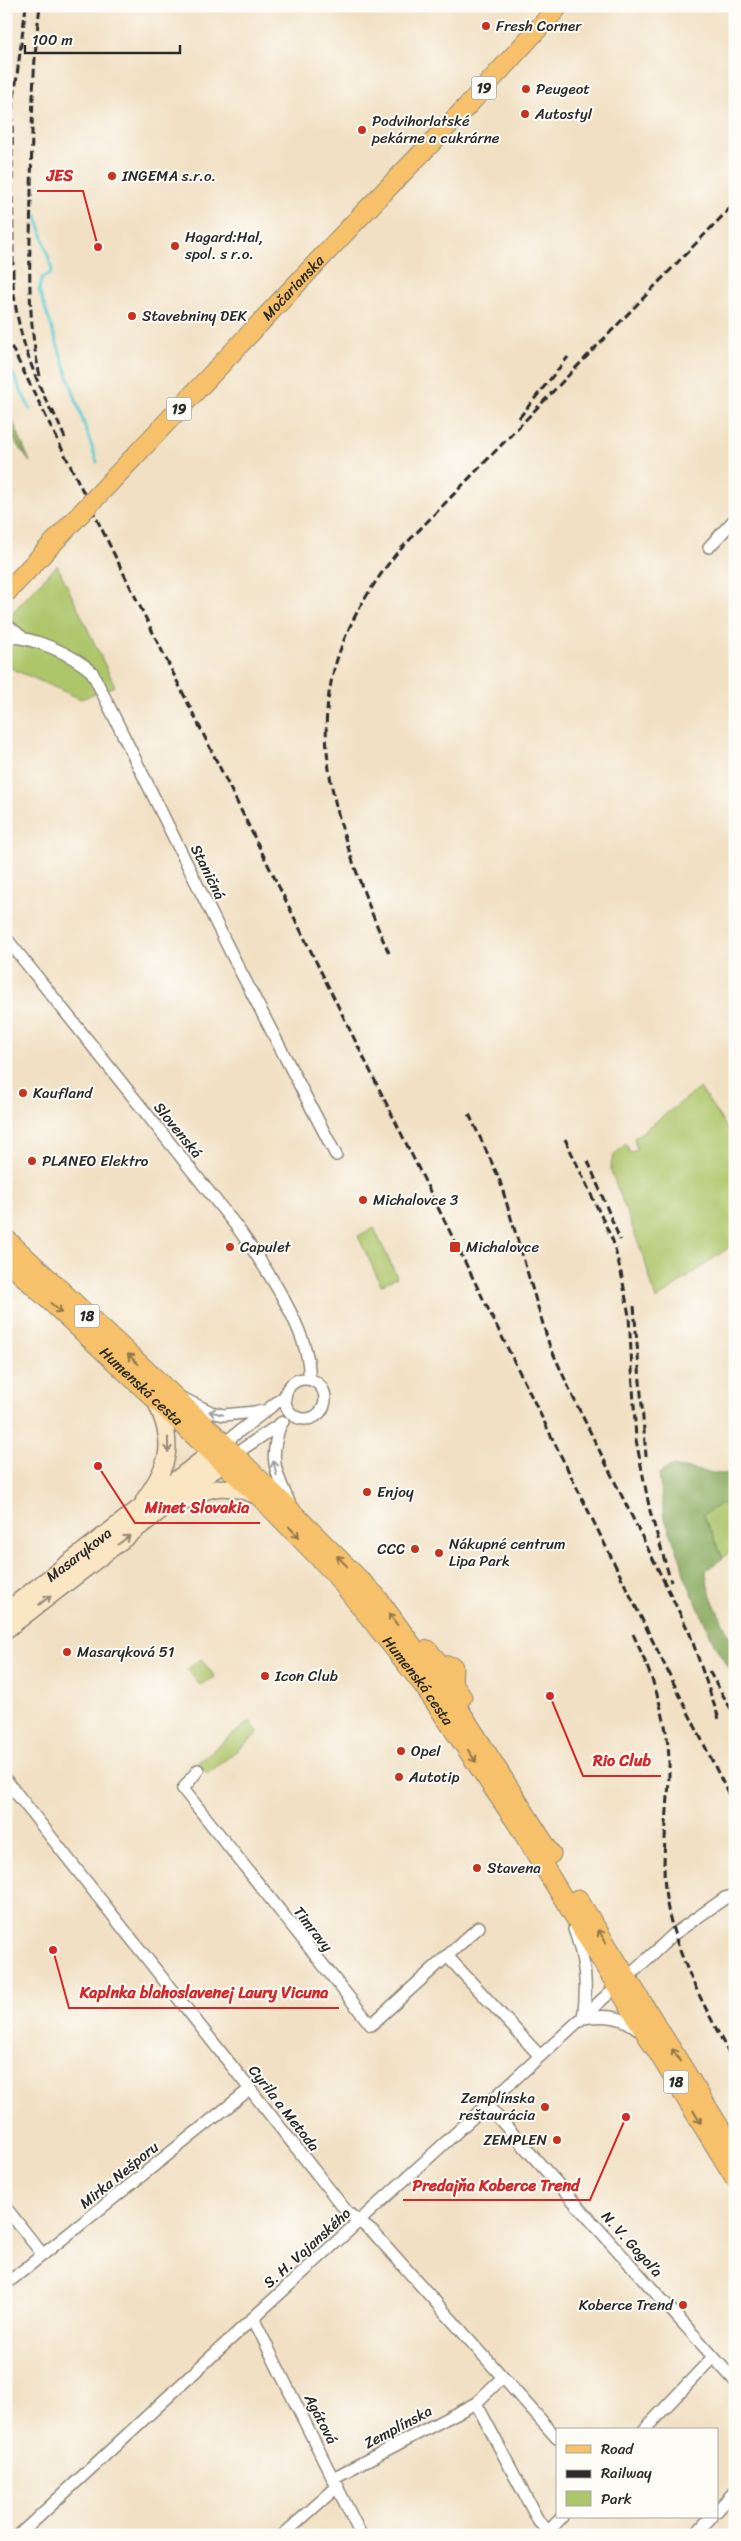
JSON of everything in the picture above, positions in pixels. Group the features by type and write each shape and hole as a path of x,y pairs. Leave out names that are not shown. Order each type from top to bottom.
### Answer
{"main road":[{"name":"Močarianska","path":"6,593 352,225 472,101 559,6"},
{"name":"Humenská cesta","path":"6,1238 162,1395 223,1453 293,1511 376,1596 409,1641 424,1645 440,1665 453,1667 452,1683 464,1700 462,1714 530,1818 622,1982 656,2050 735,2178"},
{"name":"Humenská cesta","path":"6,1260 162,1395"},
{"path":"135,1513 162,1473 168,1453 162,1395"},
{"name":"Humenská cesta","path":"223,1453 260,1496 334,1573 424,1686 735,2152"},
{"name":"Masarykova","path":"6,1611 135,1513 223,1453"},
{"name":"Masarykova","path":"6,1630 154,1518 223,1453"},
{"path":"154,1518 211,1488 239,1488 260,1496"}],"street":[{"path":"708,547 735,519"},
{"name":"Staničná","path":"6,624 22,637 79,660 92,672 231,953 336,1154"},
{"name":"Staničná","path":"6,636 22,637"},
{"name":"Slovenská","path":"6,938 237,1227 271,1277 307,1353 309,1379"},
{"path":"309,1379 322,1388 325,1398 323,1406 318,1414 312,1418 295,1416 223,1453 264,1411 285,1396 294,1382 309,1379"},
{"path":"162,1395 218,1414 232,1415 264,1411"},
{"path":"285,1396 286,1406 295,1416"},
{"path":"281,1423 274,1445 274,1462 277,1478 293,1511"},
{"name":"Timravy","path":"198,1770 183,1789 371,2025 479,1927"},
{"name":"Cyrila a Metoda","path":"6,1780 347,2212 374,2233 556,2437"},
{"path":"560,1892 580,1945 585,1964 586,2000 583,2018 616,2017 631,2023 656,2050"},
{"name":"S. H. Vajanského","path":"19,2535 252,2318 674,1934 725,1898 735,1895"},
{"path":"448,1957 539,2055"},
{"name":"Mirka Nešporu","path":"6,2284 250,2089"},
{"name":"N. V. Gogoľa","path":"486,2104 735,2381"},
{"path":"6,2208 43,2254"},
{"name":"Agátová","path":"252,2318 361,2535"},
{"path":"646,2428 713,2357"},
{"name":"Zemplínska","path":"283,2535 335,2482 476,2403 502,2378"},
{"path":"476,2403 539,2522 547,2533 561,2518"},
{"path":"718,2509 735,2491"},
{"path":"695,2535 710,2518"}],"green space":[{"path":"6,404 30,462 6,430"},
{"path":"57,565 115,686 81,699 6,666 6,619"},
{"path":"700,1088 735,1140 735,1243 656,1300 644,1258 611,1171 612,1162 614,1155 626,1144 630,1153 637,1150 634,1138"},
{"path":"374,1228 397,1277 381,1285 358,1236"},
{"path":"671,1466 721,1474 735,1473 735,1525 722,1503 703,1515 723,1558 706,1570 707,1580 709,1590 734,1650 735,1677 716,1648 684,1575 681,1560 664,1517 659,1474"},
{"path":"722,1502 735,1525 735,1546 723,1558 702,1515"},
{"path":"201,1659 215,1677 200,1685 187,1669"},
{"path":"250,1721 259,1733 207,1774 198,1762"}],"waterway":[{"path":"37,216 52,270 50,274 42,278 39,290 97,462"},
{"path":"6,360 30,409"}],"railway":[{"path":"26,6 12,114 13,282 21,334 38,383 53,415"},
{"path":"40,6 33,100 30,262 33,331 40,376"},
{"path":"389,953 353,862 339,818 330,777 326,738 328,701 335,665 349,628 369,592 396,554 735,203"},
{"path":"6,336 735,1807"},
{"path":"519,418 568,357"},
{"path":"52,409 65,438"},
{"path":"469,1114 499,1178 549,1344 573,1397 690,1634 719,1719"},
{"path":"565,1139 613,1241 622,1277 629,1316 636,1440 650,1511 671,1582"},
{"path":"588,1161 620,1240"},
{"path":"634,1306 646,1456"},
{"path":"633,1634 657,1696 668,1745 669,1778 664,1881 670,1920 694,1984 735,2066"},
{"path":"709,1671 735,1716"}],"place":[{"name":"Fresh Corner","path":"486,26"},
{"name":"Peugeot","path":"526,89"},
{"name":"Autostyl","path":"525,114"},
{"name":"Podvihorlatské pekárne a cukrárne","path":"362,130"},
{"name":"INGEMA s.r.o.","path":"112,176"},
{"name":"Hagard:Hal, spol. s r.o.","path":"175,246"},
{"name":"JES","path":"98,247"},
{"name":"Stavebniny DEK","path":"132,316"},
{"name":"Kaufland","path":"23,1093"},
{"name":"PLANEO Elektro","path":"32,1161"},
{"name":"Michalovce 3","path":"363,1200"},
{"name":"Capulet","path":"230,1247"},
{"name":"Michalovce","path":"455,1247"},
{"name":"Minet Slovakia","path":"98,1466"},
{"name":"Enjoy","path":"367,1492"},
{"name":"CCC","path":"415,1549"},
{"name":"Nákupné centrum Lipa Park","path":"439,1553"},
{"name":"Masaryková 51","path":"67,1652"},
{"name":"Icon Club","path":"265,1676"},
{"name":"Rio Club","path":"550,1696"},
{"name":"Opel","path":"401,1751"},
{"name":"Autotip","path":"399,1777"},
{"name":"Stavena","path":"477,1868"},
{"name":"Kaplnka blahoslavenej Laury Vicuna","path":"53,1950"},
{"name":"Zemplínska reštaurácia","path":"545,2107"},
{"name":"Predajňa Koberce Trend","path":"626,2117"},
{"name":"ZEMPLEN","path":"557,2140"},
{"name":"Koberce Trend","path":"683,2305"}]}
